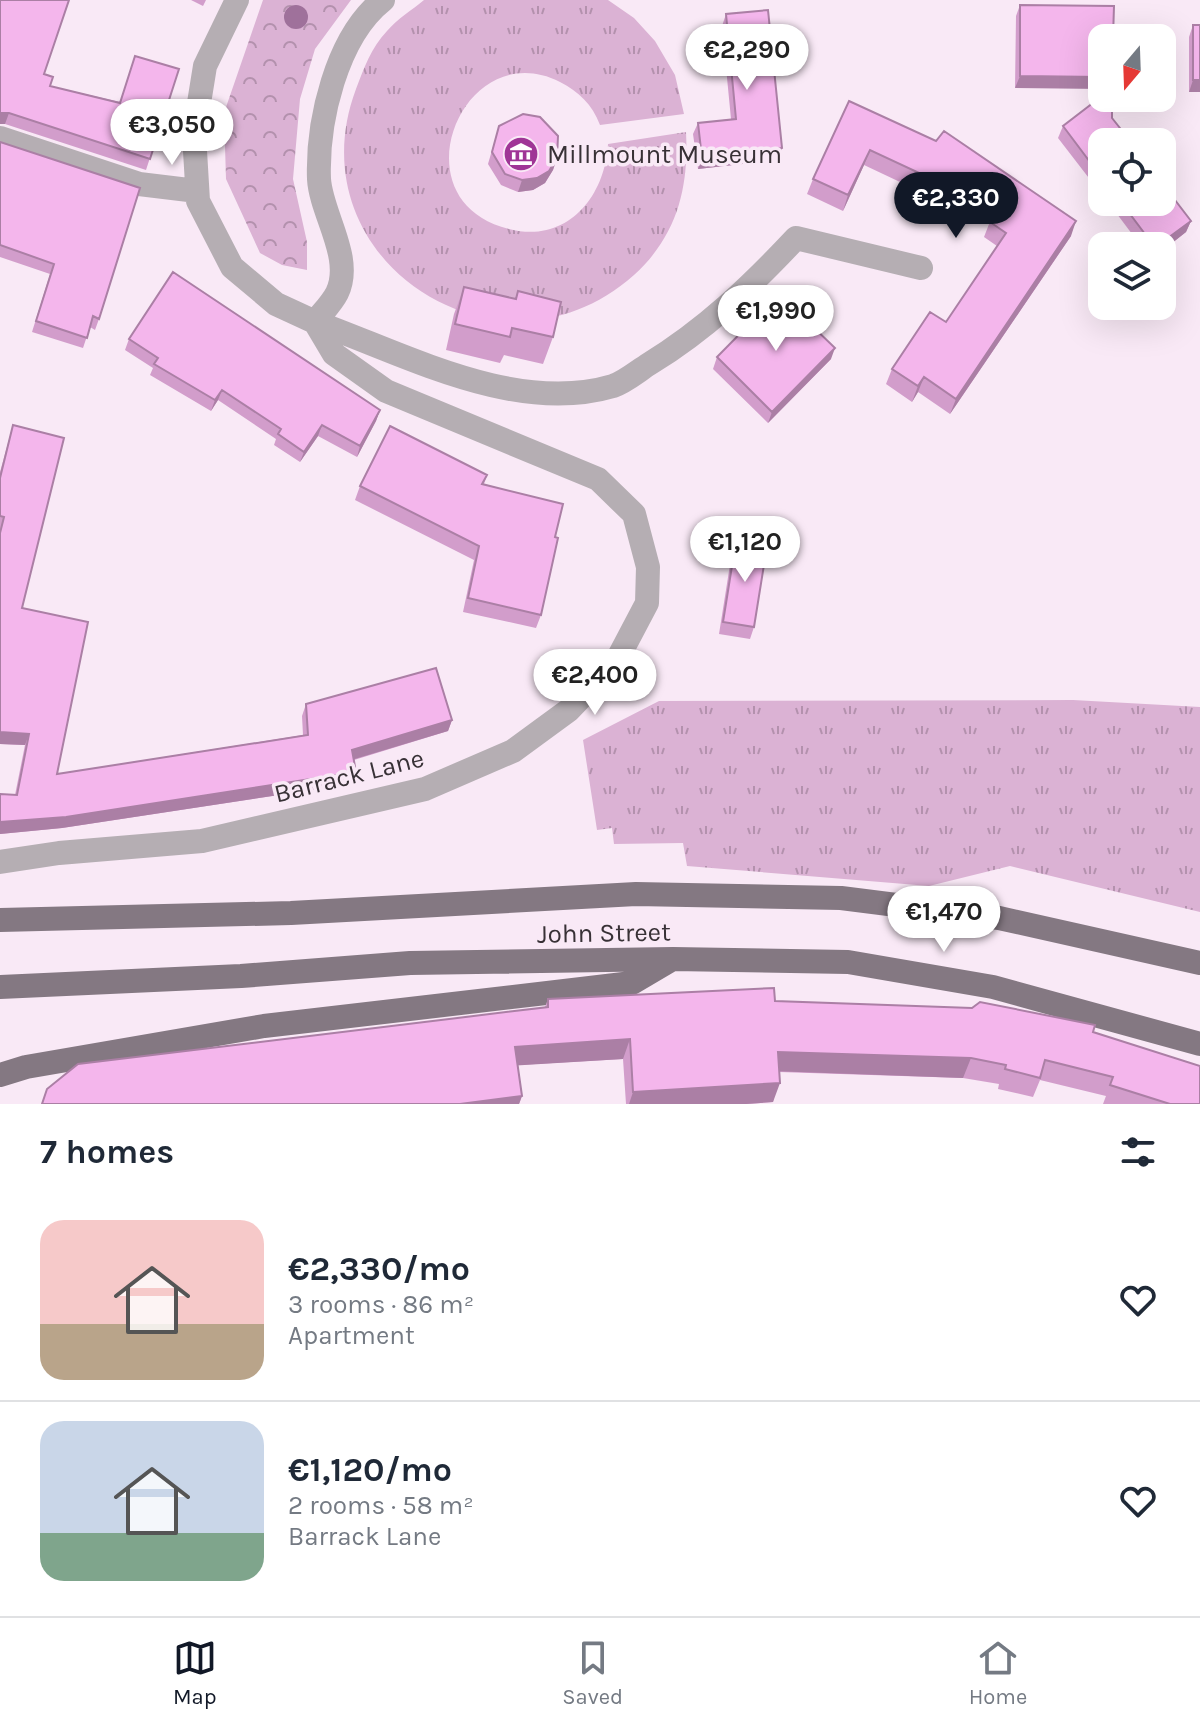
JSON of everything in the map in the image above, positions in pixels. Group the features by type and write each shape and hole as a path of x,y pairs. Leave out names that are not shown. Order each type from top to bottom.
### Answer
{"main road":[{"name":"John Street","path":"0,920 322,912 636,894 841,898 999,918 1200,963"},
{"name":"John Street","path":"0,987 241,976 410,963 673,959 848,962 993,987 1200,1044"},
{"path":"0,1075 26,1067 264,1026 632,983 673,959"}],"street":[{"path":"237,0 205,66 194,134 198,201 232,267 276,304 315,322 438,368 505,388 572,394 615,385 669,352 744,293 796,238 921,268"},
{"path":"315,322 338,291 340,252 319,182 325,102 342,56 374,7 383,0"},
{"path":"0,138 139,184 197,191"},
{"name":"Barrack Lane","path":"0,862 59,853 202,841 425,789 513,751 569,710 617,660 647,603 648,567 634,514 598,479 386,391 334,354 315,322"}],"green space":[{"path":"263,0 351,0 315,49 300,99 293,179 307,242 307,270 282,265 260,253 226,179 224,113"},
{"path":"424,0 608,0 634,18 655,41 675,75 684,114 600,125 589,105 573,90 560,82 525,73 495,80 471,100 455,127 449,157 455,187 474,213 509,229 529,232 548,230 565,223 590,199 605,164 608,144 686,132 685,172 677,210 661,244 634,275 581,308 525,321 470,314 421,291 381,255 354,207 344,151 356,89 368,58 395,22"},
{"path":"1073,700 1200,707 1200,912 1010,866 929,886 687,866 683,843 614,844 612,828 597,830 583,740 659,701"}],"building":[{"path":"0,0 69,0 44,74 53,77 50,86 120,103 135,56 179,69 150,159 9,113 0,113"},
{"path":"1020,5 1114,6 1113,24 1088,24 1088,77 1020,76"},
{"path":"768,10 782,148 702,158 698,123 736,119 726,14"},
{"path":"1193,25 1200,25 1200,80 1193,80"},
{"path":"849,101 936,141 944,131 1076,221 956,399 924,377 918,386 892,369 930,312 946,322 1006,233 990,222 999,207 984,194 977,200 870,150 848,195 813,179"},
{"path":"1088,107 1088,112 1112,112 1112,118 1120,128 1088,128 1088,159 1063,126"},
{"name":"Millmount Museum","path":"523,114 540,117 558,136 557,158 549,171 537,178 522,180 505,174 492,152 499,126"},
{"path":"0,142 140,188 99,319 93,316 87,338 36,321 54,264 0,245"},
{"path":"1176,201 1191,221 1176,232 1144,232 1132,216 1176,216"},
{"path":"173,272 380,410 360,446 322,425 304,452 278,434 281,429 222,390 215,400 154,364 158,358 129,339"},
{"path":"464,287 516,299 518,291 561,302 553,337 512,328 510,337 455,324"},
{"path":"779,294 835,348 772,412 717,357"},
{"path":"13,425 64,438 22,608 88,622 57,774 308,735 306,704 436,668 452,720 352,750 356,772 66,817 0,822 0,794 17,795 29,734 0,732 0,533 4,517 0,516 0,478"},
{"path":"390,426 487,475 482,484 563,504 541,615 468,598 479,546 360,486"},
{"path":"736,541 767,546 754,627 723,622"},
{"path":"774,988 775,1001 972,1008 980,1002 1095,1025 1093,1032 1200,1066 1200,1104 1170,1104 1110,1085 1113,1077 1045,1060 1040,1078 1005,1069 1006,1065 971,1058 778,1052 780,1083 633,1092 630,1039 515,1047 522,1096 460,1104 42,1104 47,1089 78,1064 548,1007 548,999"}],"place":[{"name":"Millmount Museum","path":"521,154"}]}
